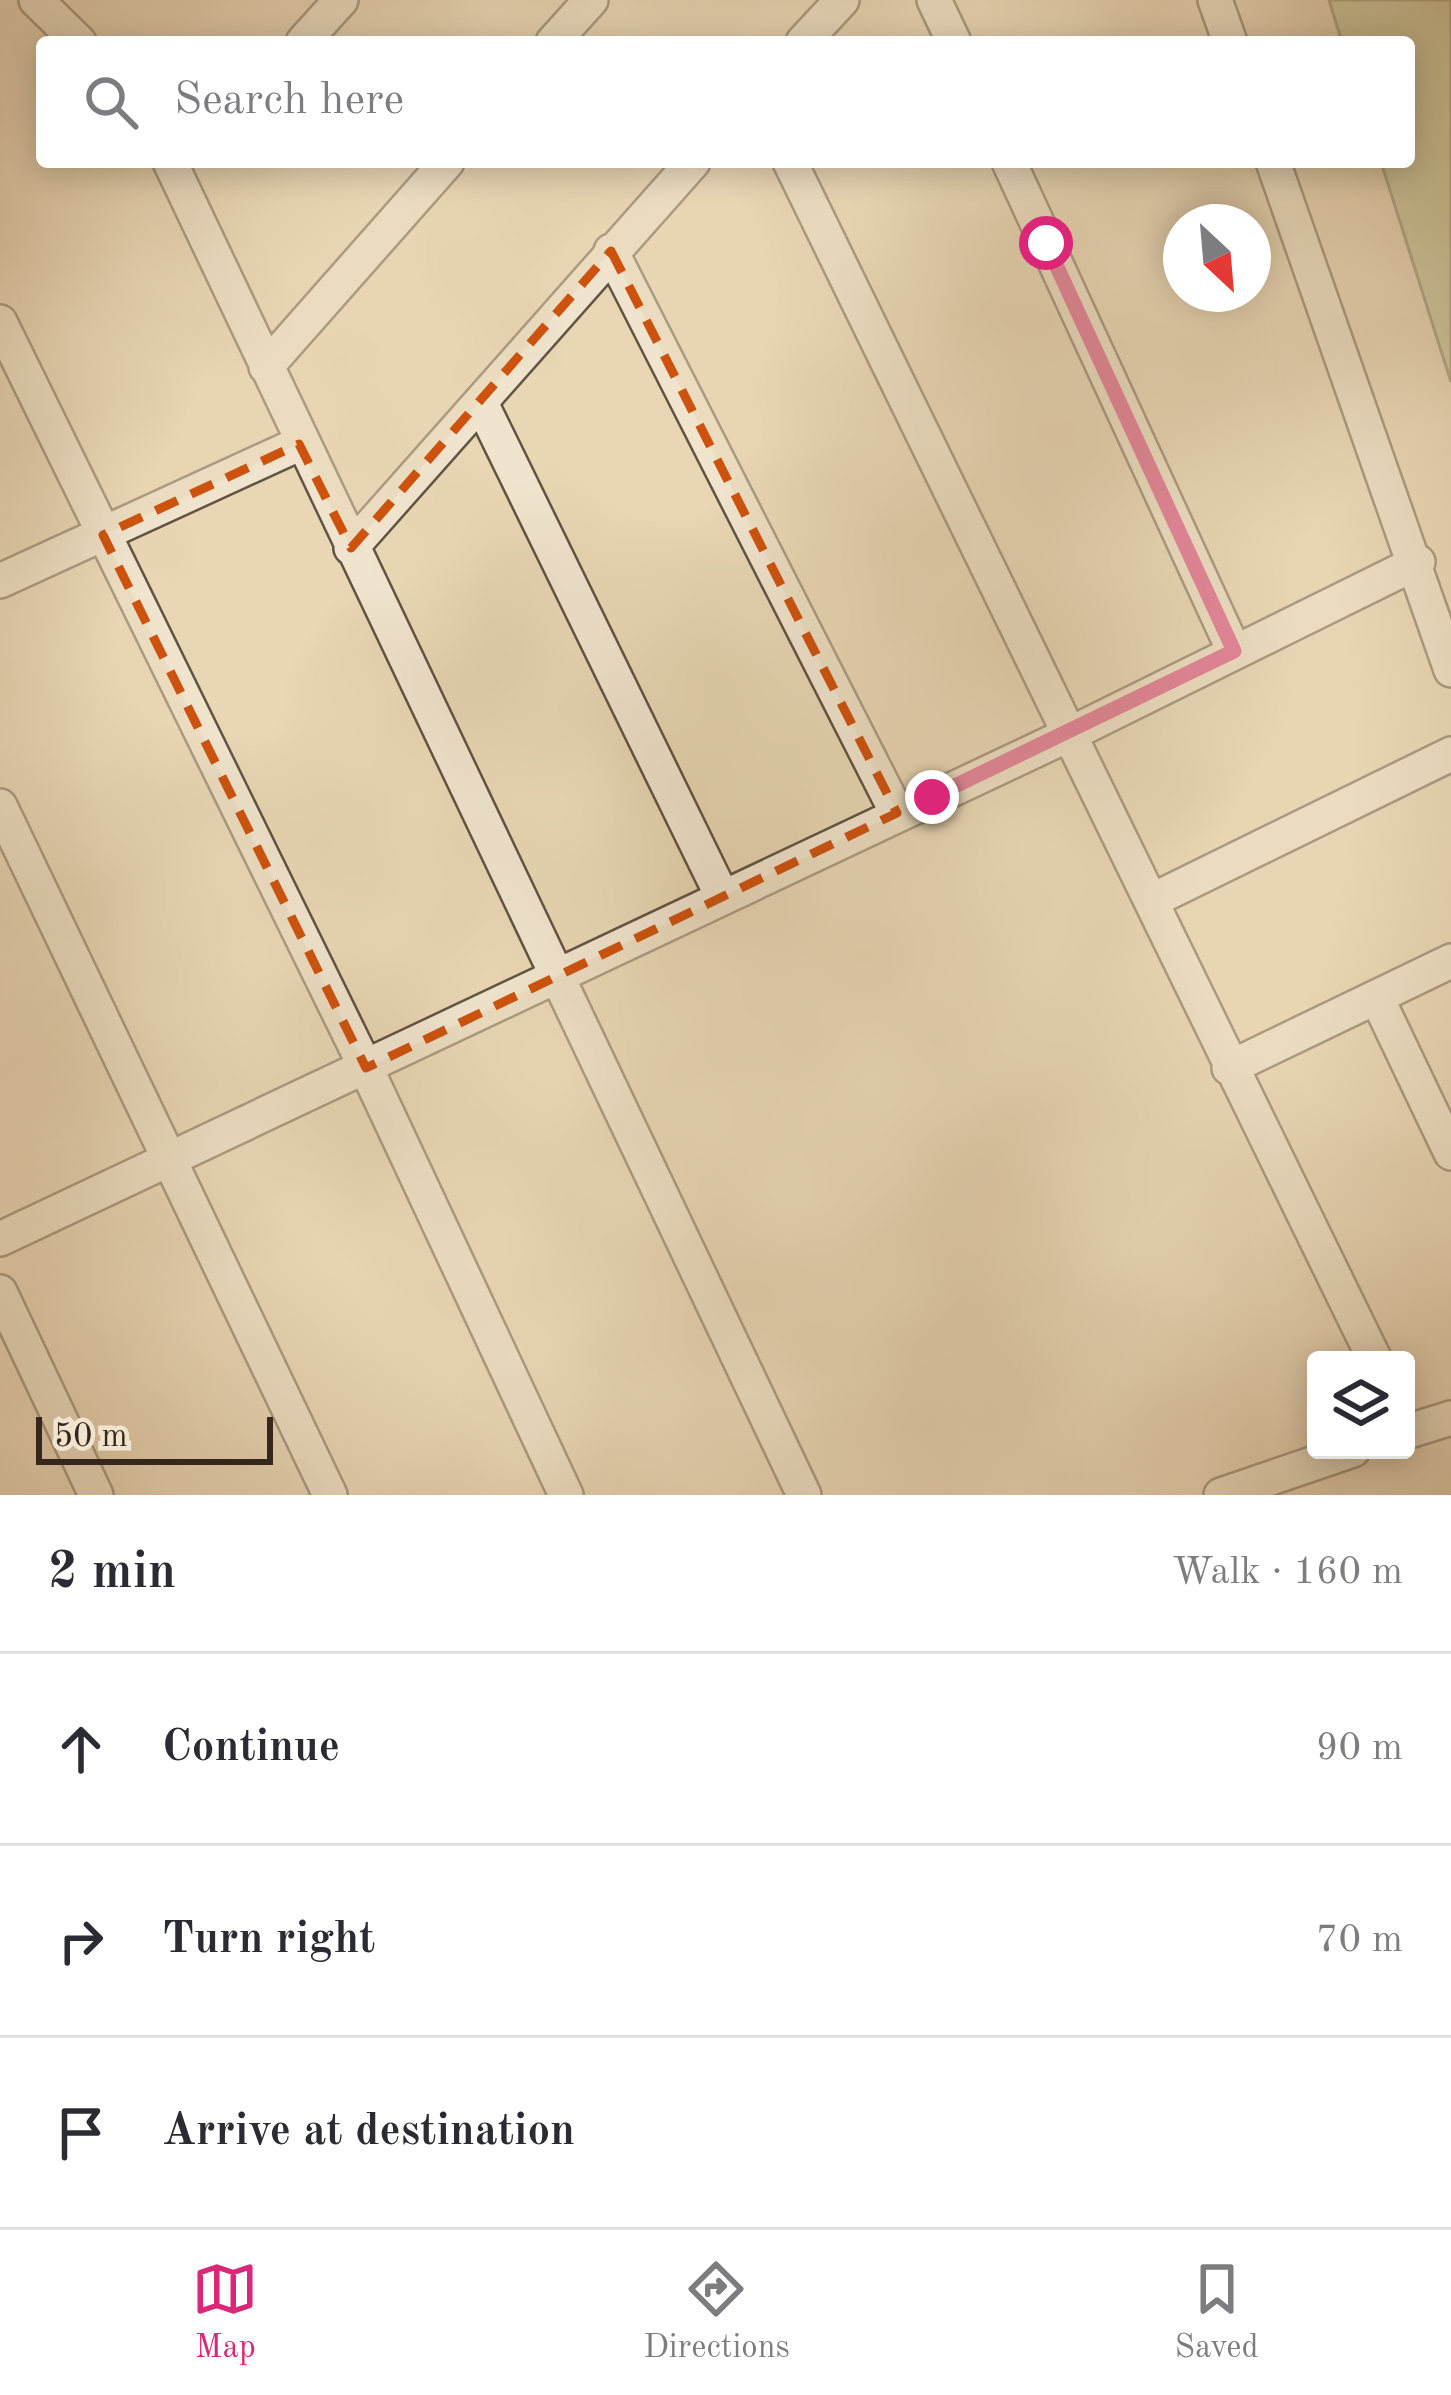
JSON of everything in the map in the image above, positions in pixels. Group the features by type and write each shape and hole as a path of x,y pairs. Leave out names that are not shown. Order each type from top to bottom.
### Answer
{"street":[{"path":"36,0 73,36"},
{"path":"308,36 341,0"},
{"path":"559,36 591,0"},
{"path":"809,36 842,0"},
{"path":"934,0 951,36"},
{"path":"1215,0 1228,36"},
{"path":"182,168 299,444 804,1495"},
{"path":"266,367 442,168"},
{"path":"351,548 687,168"},
{"path":"793,168 1370,1351"},
{"path":"1012,168 1234,651"},
{"path":"1275,168 1418,562 1451,670"},
{"path":"611,251 897,813"},
{"path":"0,322 366,1068 566,1495"},
{"path":"482,405 723,898"},
{"path":"0,581 299,444"},
{"path":"0,1239 1072,733 1418,562"},
{"path":"1151,901 1451,754"},
{"path":"0,806 330,1495"},
{"path":"1229,1068 1451,961"},
{"path":"1378,998 1451,1153"},
{"path":"0,1292 96,1495"},
{"path":"1415,1426 1451,1418"},
{"path":"1221,1495 1327,1459"}],"highlighted area":[{"path":"611,251 897,813 366,1068 103,535 299,444 351,548"}],"green space":[{"path":"1329,0 1451,0 1451,382 1383,168 1415,168 1415,36 1340,36"}],"route":[{"path":"932,797 1234,651 1046,243"}]}
